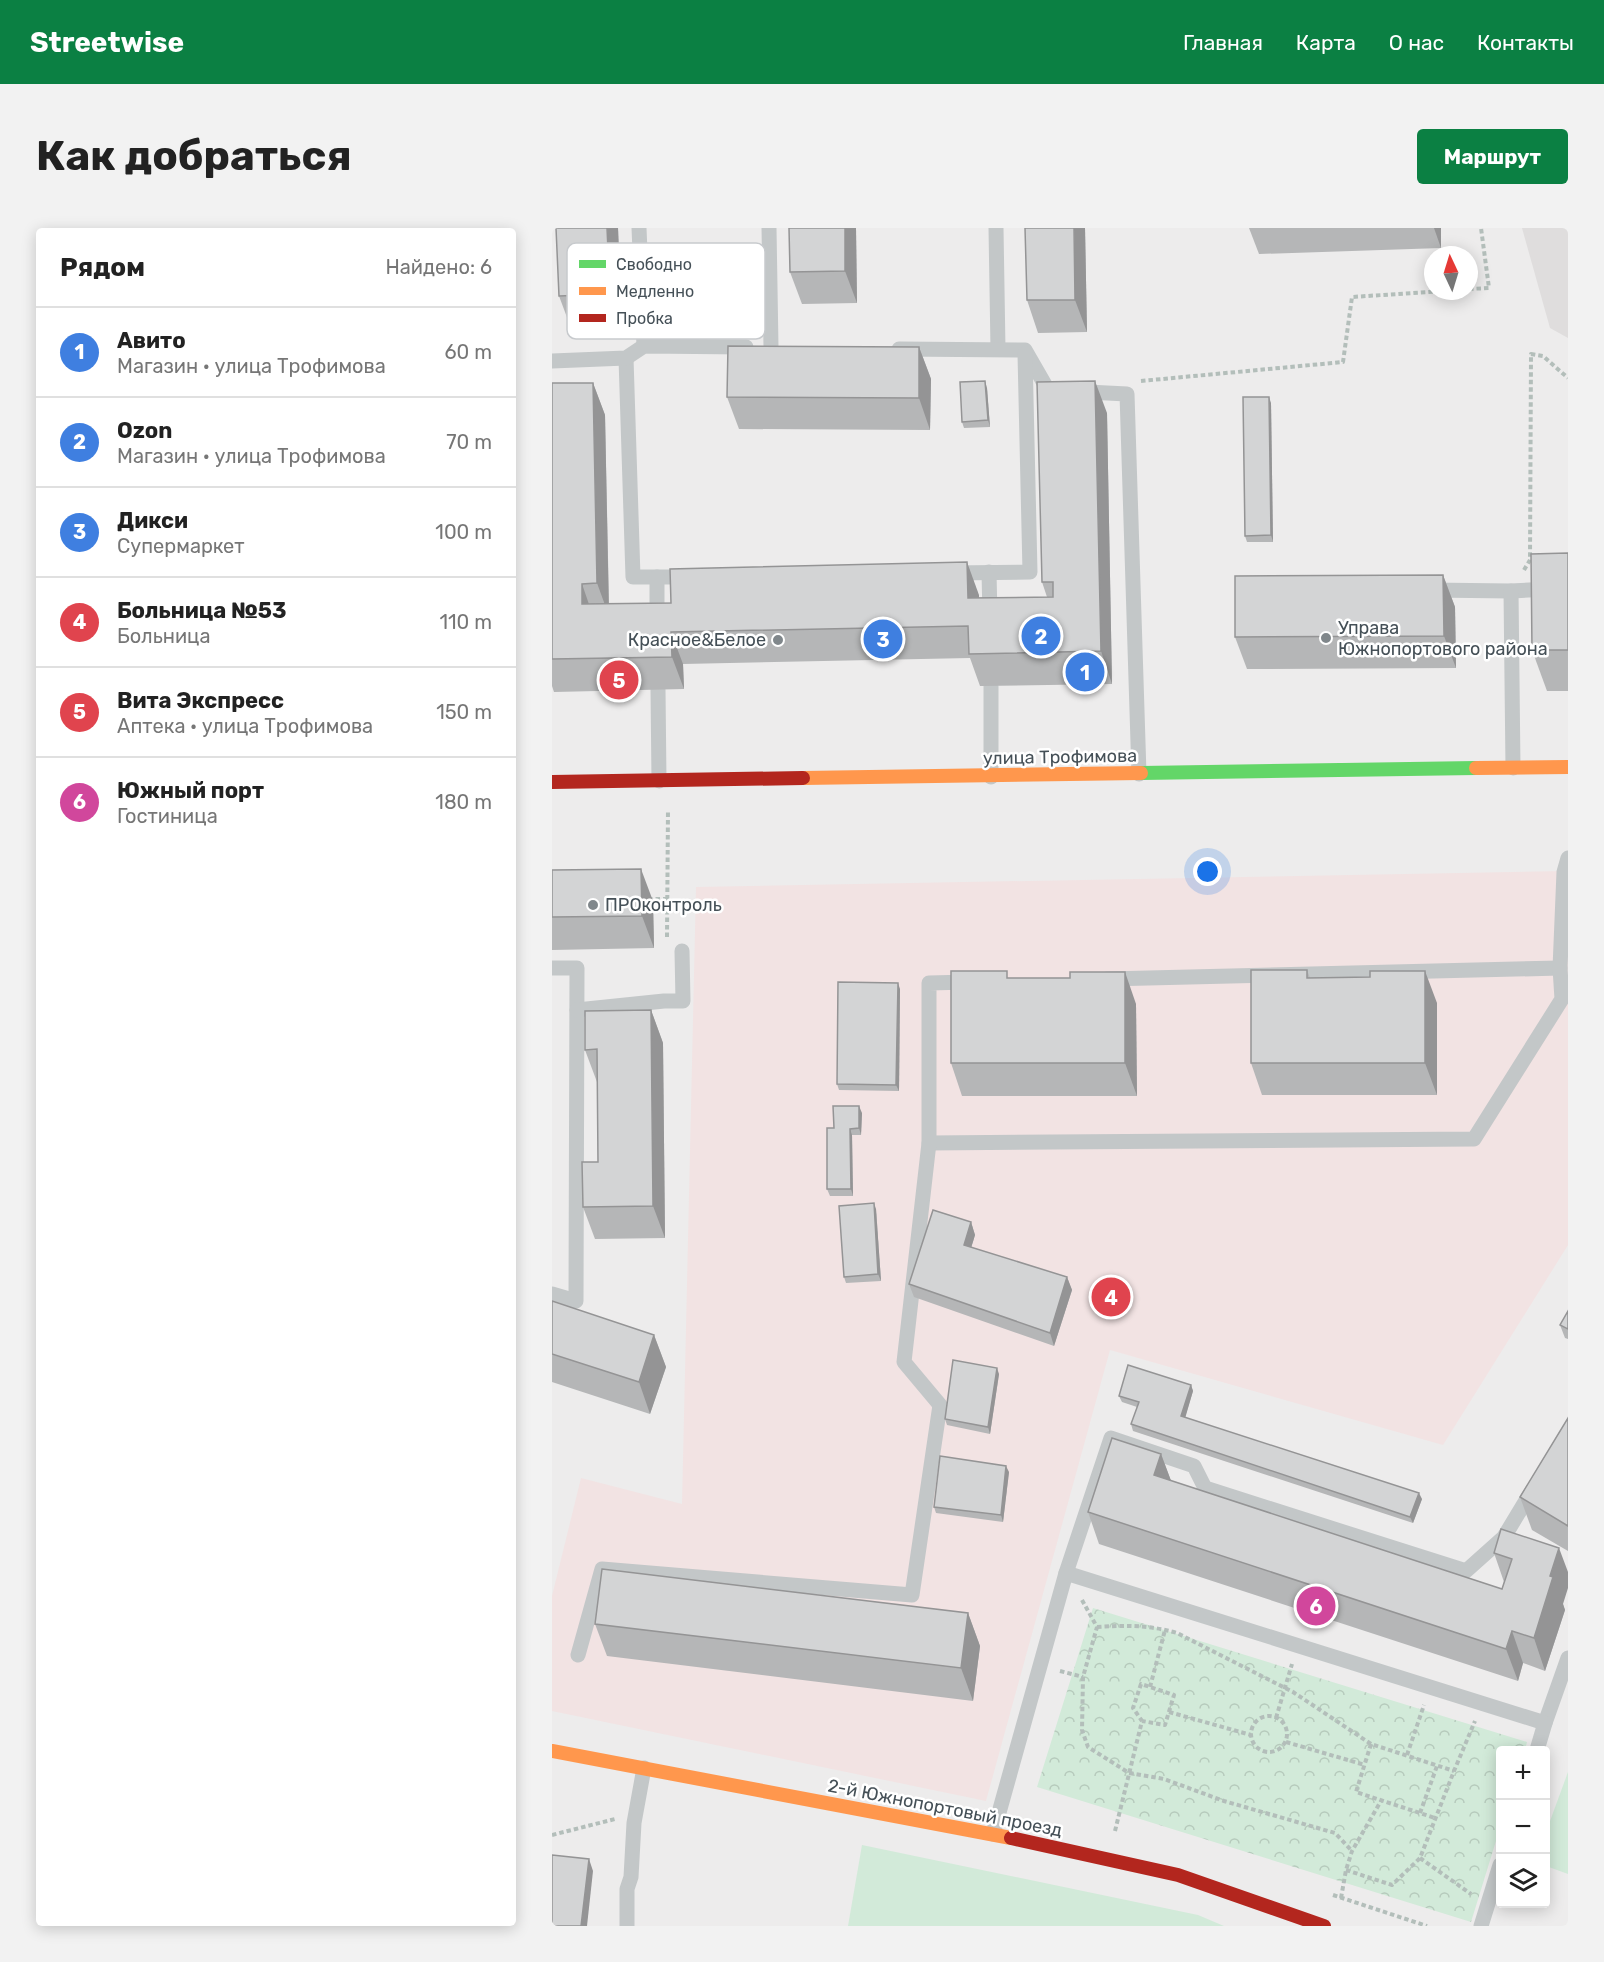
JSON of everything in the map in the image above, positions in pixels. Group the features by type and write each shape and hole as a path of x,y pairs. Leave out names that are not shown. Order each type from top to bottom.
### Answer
{"main road":[{"name":"улица Трофимова","path":"552,782 1568,767"},
{"name":"2-й Южнопортовый проезд","path":"552,1751 993,1834 1178,1875 1324,1926"}],"lane":[{"path":"639,228 640,243"},
{"path":"552,361 626,358 644,346 777,347 769,228"},
{"path":"996,228 998,350"},
{"path":"644,339 644,346"},
{"path":"879,348 1025,350"},
{"path":"942,573 1030,572 1025,350"},
{"path":"1025,350 1048,390 1127,394 1139,774"},
{"path":"626,358 633,577 704,576"},
{"path":"989,572 990,630"},
{"path":"657,577 658,635"},
{"path":"1411,590 1511,591 1568,588"},
{"path":"1511,591 1513,768"},
{"path":"991,686 991,777"},
{"path":"658,689 659,781"},
{"path":"929,1143 1474,1139 1562,999 1560,968 1564,872 1568,858"},
{"path":"577,1010 683,1001 682,951"},
{"path":"552,968 577,968 576,1301 552,1294"},
{"path":"1096,979 1560,968"},
{"path":"578,1655 602,1569 912,1594 940,1405 904,1362 929,1143 929,983 989,982"},
{"path":"993,1834 1066,1573 1111,1438 1194,1466 1205,1488 1466,1571 1508,1539 1539,1480"},
{"path":"1066,1573 1545,1723"},
{"path":"1538,1746 1568,1658"},
{"path":"627,1922 627,1889 631,1877 635,1814 644,1768"},
{"path":"1481,1926 1496,1878"}],"path":[{"path":"1478,289 1489,288 1481,228"},
{"path":"1138,381 1343,362 1352,297 1424,292"},
{"path":"1511,591 1530,560 1531,354 1543,356 1568,378"},
{"path":"666,944 669,899 668,809"},
{"path":"645,899 669,899"},
{"path":"1352,1851 1335,1833 1224,1801 1164,1779 1129,1773 1088,1747 1082,1730 1083,1677 1097,1627 1130,1625 1165,1629 1177,1633 1285,1688 1371,1744 1454,1771"},
{"path":"1150,1687 1165,1629"},
{"path":"1276,1718 1298,1646"},
{"path":"1141,1684 1174,1695 1169,1712 1165,1725 1142,1721 1133,1708 1141,1684"},
{"path":"1407,1755 1430,1687"},
{"path":"1346,1870 1392,1885 1420,1858 1474,1726 1481,1703"},
{"path":"1169,1712 1251,1735"},
{"path":"1270,1716 1276,1718 1285,1725 1286,1742 1277,1750 1266,1752 1256,1746 1251,1735 1259,1720 1270,1716"},
{"path":"1114,1834 1142,1721"},
{"path":"1286,1742 1365,1765"},
{"path":"1371,1744 1356,1792 1435,1818"},
{"path":"1420,1813 1437,1766"},
{"path":"1341,1898 1352,1851 1381,1801"},
{"path":"552,1835 635,1814"},
{"path":"1420,1858 1474,1896"}],"shaded area":[{"path":"1522,228 1568,228 1568,338 1550,328"},
{"path":"1568,871 1568,1245 1443,1445 1110,1350 986,1801 552,1711 552,1596 581,1478 682,1504 696,887"}],"green space":[{"path":"1093,1608 1527,1742 1526,1746 1496,1746 1496,1841 1471,1922 1037,1787"},
{"path":"1568,1772 1568,1874 1550,1867 1550,1821"},
{"path":"862,1845 1198,1915 1224,1926 848,1926"}],"building":[{"path":"556,228 607,228 608,243 567,243 567,296 559,296"},
{"path":"789,228 845,228 845,271 790,272"},
{"path":"1025,228 1074,228 1075,300 1027,300"},
{"path":"728,346 919,347 919,398 727,397"},
{"path":"985,381 988,420 962,422 960,382"},
{"path":"1095,381 1101,651 969,654 968,626 671,632 672,657 552,659 552,383 593,383 597,583 582,584 582,604 671,603 670,569 967,562 968,598 1053,597 1053,582 1042,582 1037,382"},
{"path":"1243,397 1269,397 1271,535 1245,536"},
{"path":"1568,553 1568,650 1532,650 1531,554"},
{"path":"1443,575 1444,636 1235,637 1235,576"},
{"path":"641,869 642,916 552,917 552,870"},
{"path":"1251,970 1307,970 1307,978 1370,977 1370,971 1425,971 1425,1063 1251,1063"},
{"path":"951,971 1007,971 1007,978 1070,978 1070,972 1125,972 1125,1063 951,1063"},
{"path":"838,982 898,983 896,1085 837,1084"},
{"path":"651,1010 653,1206 583,1207 582,1162 598,1162 597,1049 585,1050 585,1011"},
{"path":"833,1106 859,1106 859,1128 850,1129 851,1189 827,1189 827,1128 834,1128"},
{"path":"874,1203 878,1274 844,1277 839,1206"},
{"path":"933,1210 971,1222 964,1245 1067,1277 1050,1333 909,1284"},
{"path":"552,1301 654,1335 639,1382 552,1354"},
{"path":"1568,1311 1568,1329 1560,1325"},
{"path":"953,1360 997,1368 988,1427 945,1419"},
{"path":"1128,1365 1191,1385 1181,1416 1419,1493 1410,1517 1131,1424 1139,1402 1119,1396"},
{"path":"1568,1418 1568,1526 1520,1497"},
{"path":"1112,1438 1161,1454 1154,1475 1502,1589 1512,1559 1494,1553 1501,1529 1559,1548 1550,1576 1553,1577 1534,1638 1512,1631 1506,1649 1088,1512"},
{"path":"940,1456 1006,1466 1001,1515 934,1507"},
{"path":"602,1569 968,1613 961,1668 595,1624"},
{"path":"552,1855 589,1859 581,1926 552,1926"}],"traffic: fast":[{"path":"1141,773 1476,768"}],"traffic: slow":[{"path":"1476,768 1568,767"},
{"path":"803,778 1141,773"},
{"path":"552,1751 1011,1838"}],"traffic: jam":[{"path":"552,782 803,778"},
{"path":"1011,1838 1178,1875 1324,1926"}],"place":[{"name":"Ozon","path":"1041,636"},
{"name":"Управа Южнопортового района","path":"1326,638"},
{"name":"Дикси","path":"883,639"},
{"name":"Красное&Белое","path":"778,640"},
{"name":"Авито","path":"1085,672"},
{"name":"Вита Экспресс","path":"619,680"},
{"name":"ПРОконтроль","path":"593,905"},
{"name":"Больница №53","path":"1111,1297"},
{"name":"Южный порт","path":"1316,1606"}]}
